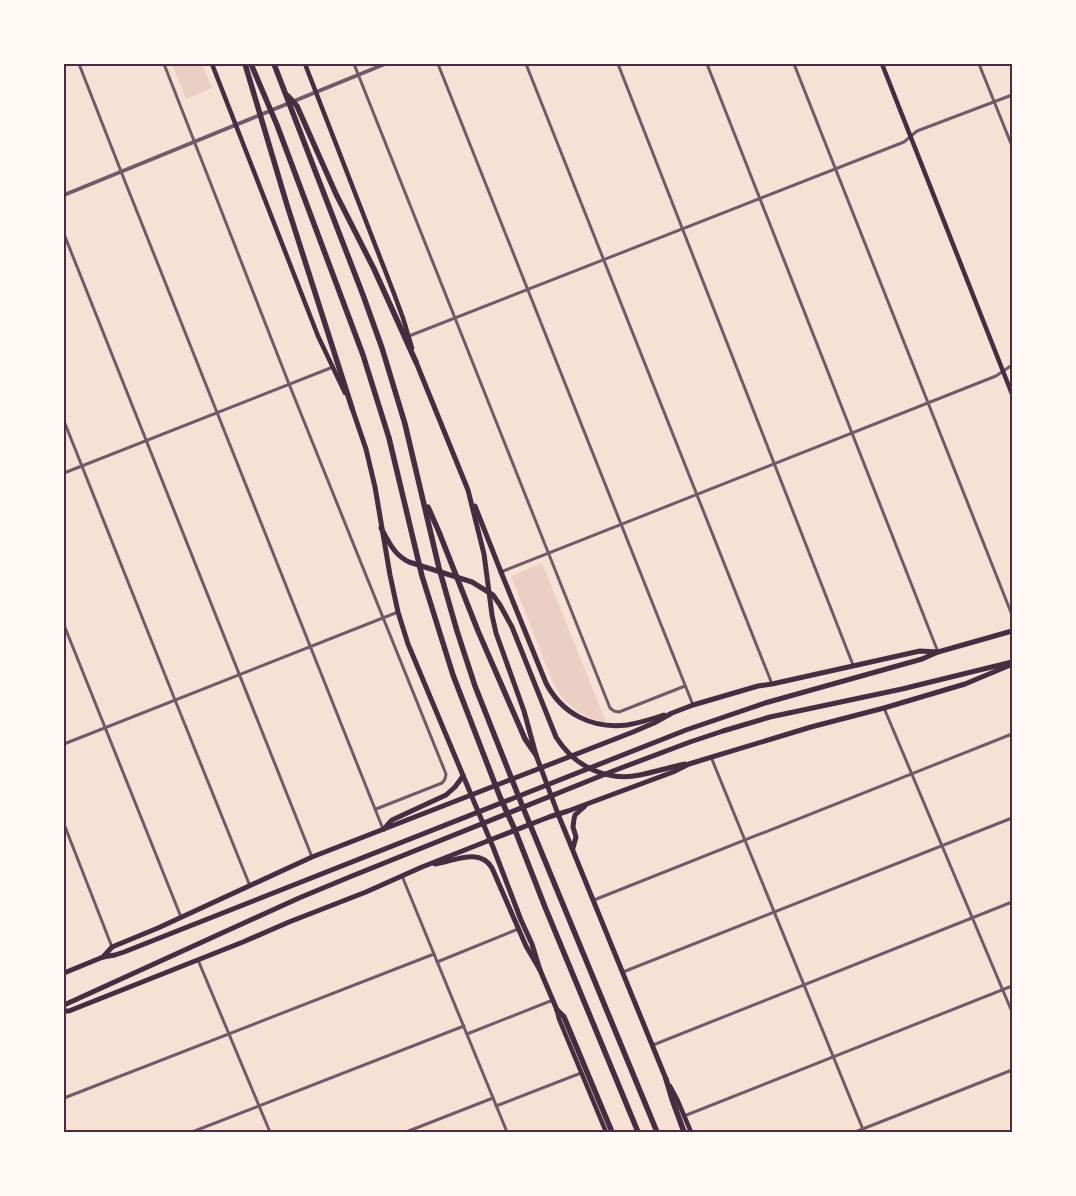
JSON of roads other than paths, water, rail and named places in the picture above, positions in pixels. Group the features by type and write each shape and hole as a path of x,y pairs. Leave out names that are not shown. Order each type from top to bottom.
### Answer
{"highway":[{"path":"245,64 352,408"},
{"path":"251,64 277,126 363,355 389,438 422,576 475,735 638,1132"},
{"path":"274,64 382,348 405,424 442,577 475,686 657,1132"},
{"path":"285,91 297,106 336,194 374,269 416,362"},
{"path":"422,494 496,673 525,739 536,755"},
{"path":"557,1010 564,1017 612,1132"},
{"path":"666,1079 684,1132"}],"main road":[{"path":"212,64 317,332 352,408 366,449 376,487 381,528 398,612 412,653 490,840 520,920 532,944 559,1020 606,1132"},
{"path":"305,64 393,291 416,362 546,683 568,710 598,725 633,724 758,686 920,651 938,652"},
{"path":"882,64 1012,394"},
{"path":"468,490 484,554 496,633 524,711 536,755 652,1045 691,1132"},
{"path":"381,528 390,545 402,558 472,582 497,600 508,617 560,744 582,765 595,772 619,777 639,775 689,764"},
{"path":"64,973 103,957 124,952 677,733 765,703 922,659 938,652 1012,631"},
{"path":"64,1011 243,942 515,830 673,772 689,764 811,727 965,684 1012,663"},
{"path":"64,1005 300,898 408,852 710,735 770,717 902,690 1012,663"},
{"path":"103,957 112,947 312,857 488,790 654,723 672,713"},
{"path":"384,829 392,820 446,795 463,776"},
{"path":"573,848 576,837 573,827 574,819 578,812 587,804"},
{"path":"422,867 471,856 485,860 490,865 526,946 540,970"}],"street":[{"path":"80,64 121,172 384,829"},
{"path":"164,64 289,384 446,776 442,783 376,809"},
{"path":"354,64 612,710 619,712 685,686"},
{"path":"64,195 385,64"},
{"path":"438,64 693,706"},
{"path":"526,64 772,684"},
{"path":"618,64 854,665"},
{"path":"707,64 938,652"},
{"path":"794,64 1012,615"},
{"path":"979,64 1012,146"},
{"path":"409,336 904,142 918,131 1012,95"},
{"path":"64,234 312,857"},
{"path":"501,572 996,376 1012,365"},
{"path":"64,473 333,367"},
{"path":"64,421 250,886"},
{"path":"64,744 398,612"},
{"path":"64,625 181,917"},
{"path":"884,708 1012,1012"},
{"path":"594,900 1012,734"},
{"path":"710,757 863,1131"},
{"path":"623,972 1012,818"},
{"path":"64,824 112,947"},
{"path":"402,876 507,1132"},
{"path":"652,1045 1012,902"},
{"path":"437,962 519,929 520,920"},
{"path":"64,1098 434,954"},
{"path":"198,960 270,1132"},
{"path":"684,1116 1012,986"},
{"path":"467,1034 553,1000"},
{"path":"192,1132 464,1026"},
{"path":"855,1132 863,1131 1012,1070"},
{"path":"496,1106 581,1073"},
{"path":"406,1132 493,1098"}]}
